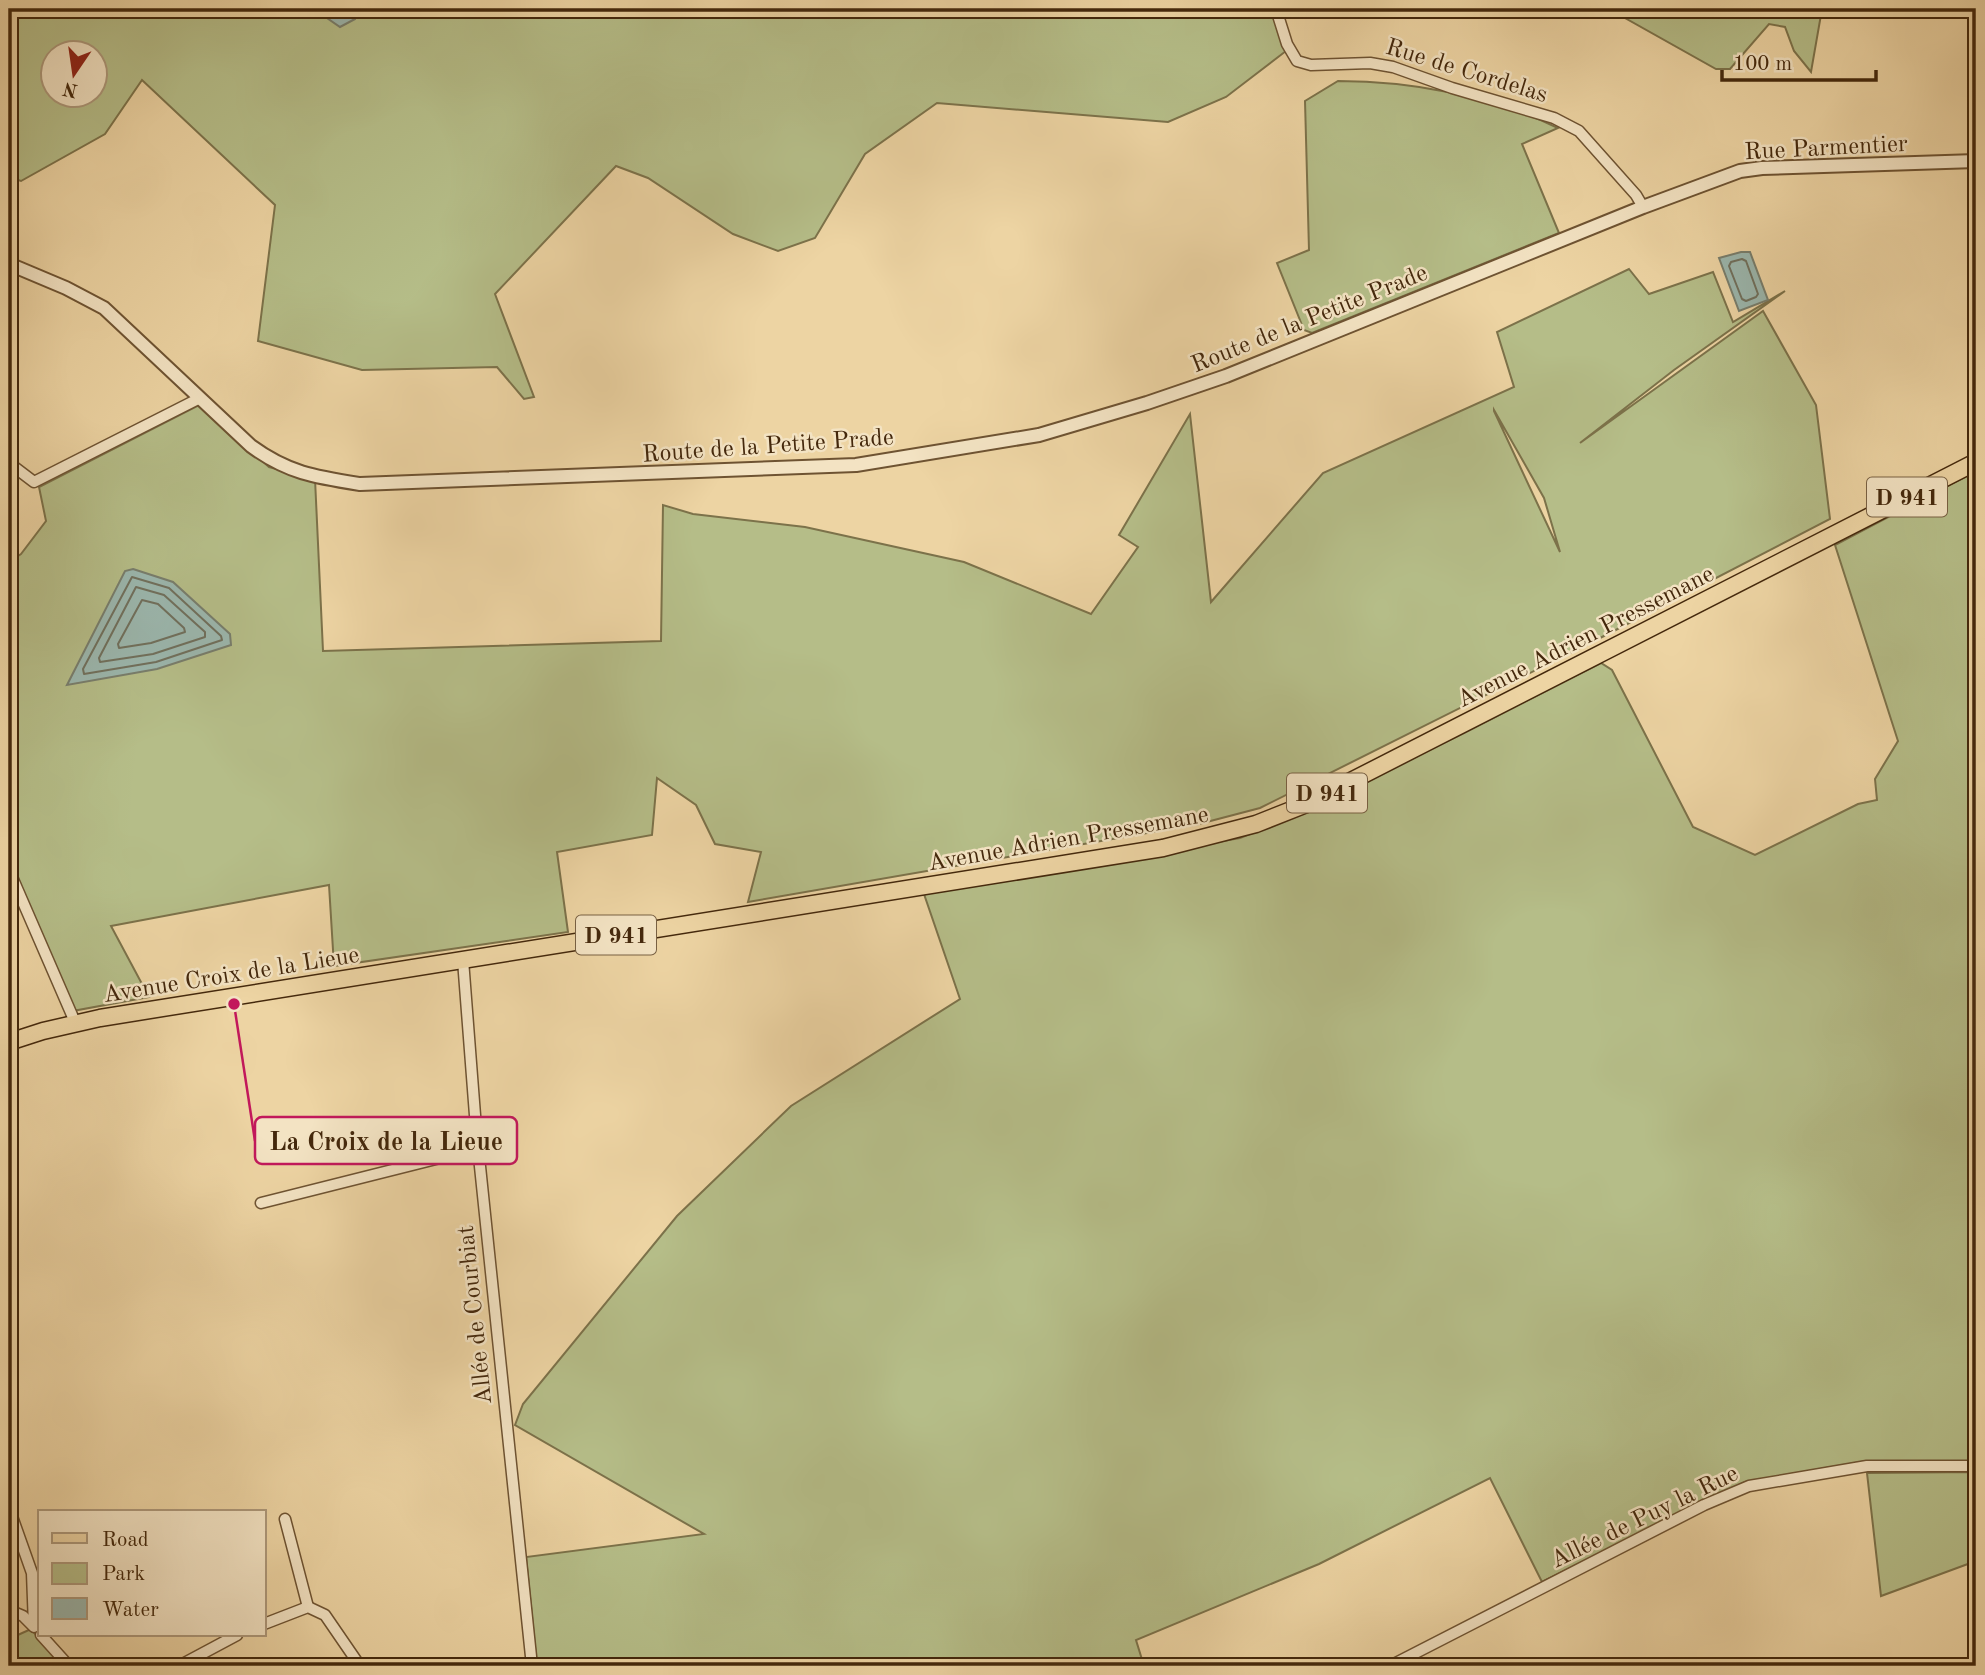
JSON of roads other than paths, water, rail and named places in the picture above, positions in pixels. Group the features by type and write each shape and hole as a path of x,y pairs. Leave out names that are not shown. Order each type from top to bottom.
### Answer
{"main road":[{"name":"Avenue Adrien Pressemane","path":"463,960 1163,848 1255,824 1304,805 1976,461"},
{"name":"Avenue Croix de la Lieue","path":"9,1042 75,1022 463,960"}],"street":[{"name":"Rue de Cordelas","path":"1276,9 1292,56 1303,64 1370,63 1393,67 1452,88 1554,118 1579,131 1636,195 1643,207"},
{"name":"Rue Parmentier","path":"1643,207 1740,171 1762,168 1976,162"},
{"name":"Route de la Petite Prade","path":"9,264 66,288 104,309 251,446 273,462 313,476 360,484 856,465 1039,435 1226,376 1643,207"},
{"path":"9,463 34,482 200,398"},
{"path":"9,870 75,1022"},
{"name":"Allée de Courbiat","path":"463,960 476,1128 532,1666"},
{"path":"261,1203 440,1158 476,1128"},
{"name":"Allée de Puy la Rue","path":"1390,1666 1704,1505 1749,1486 1867,1466 1976,1466"},
{"path":"9,1508 32,1573 38,1631"},
{"path":"285,1519 308,1607"},
{"path":"266,1623 308,1607 325,1615 360,1666"},
{"path":"9,1610 23,1616 38,1631"},
{"path":"42,1636 69,1666"},
{"path":"179,1666 235,1636"}],"water":[{"path":"314,9 356,9 355,19 340,27"},
{"path":"1750,252 1768,300 1739,311 1719,258"},
{"path":"133,569 173,582 230,634 231,645 157,669 67,685 125,571"}],"place":[{"name":"La Croix de la Lieue","path":"234,1004"}]}
